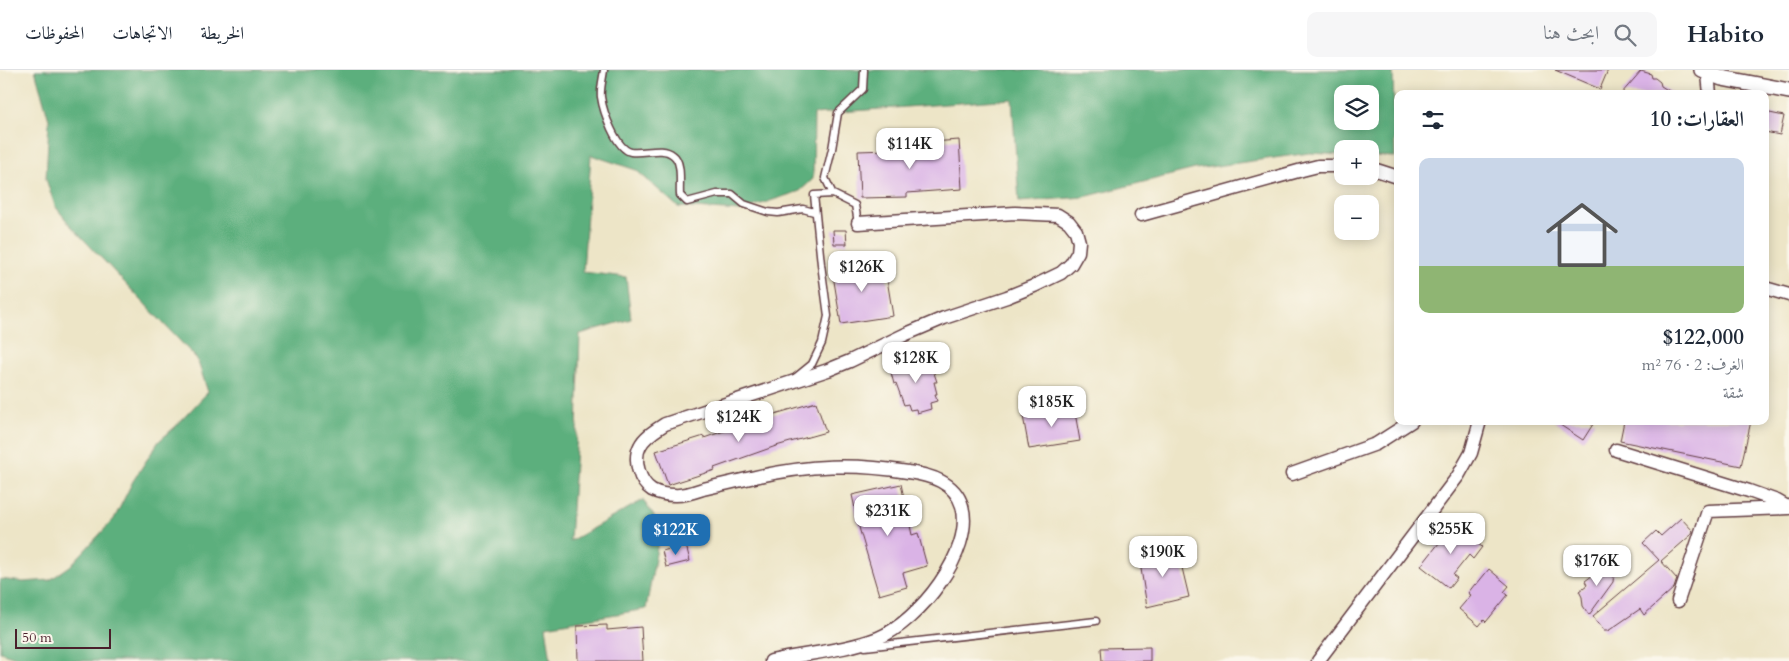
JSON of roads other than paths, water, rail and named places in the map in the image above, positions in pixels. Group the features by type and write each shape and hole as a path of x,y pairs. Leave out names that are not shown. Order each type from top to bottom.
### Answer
{"street":[{"path":"1709,90 1705,72 1789,91"},
{"path":"1142,215 1302,170 1318,166 1334,166"},
{"path":"1379,171 1394,176"},
{"path":"772,661 834,650 878,638 904,623 946,576 954,560 963,527 963,510 957,495 944,482 914,472 845,465 790,470 674,495 652,490 646,484 637,467 639,446 648,436 665,424 850,361 937,320 1007,297 1051,279 1071,264 1078,252 1076,231 1069,222 1058,215 1015,213 858,223"},
{"path":"1769,289 1789,295"},
{"path":"1292,474 1376,444 1406,425"},
{"path":"1318,661 1458,476 1471,453 1479,425"},
{"path":"1616,450 1749,491 1777,501 1789,508"},
{"path":"1678,602 1708,511 1789,508"}],"lane":[{"path":"604,70 600,96 608,121 620,144 624,149 632,152 662,151 674,155 678,162 680,195 687,202 717,194 732,194 744,204 768,212 778,213 803,210 814,212"},
{"path":"833,194 825,178 838,112 863,89 864,70"},
{"path":"789,382 812,364 822,343 828,316 814,212 814,195 833,194 855,204 858,223"},
{"path":"834,650 1096,621"}]}
